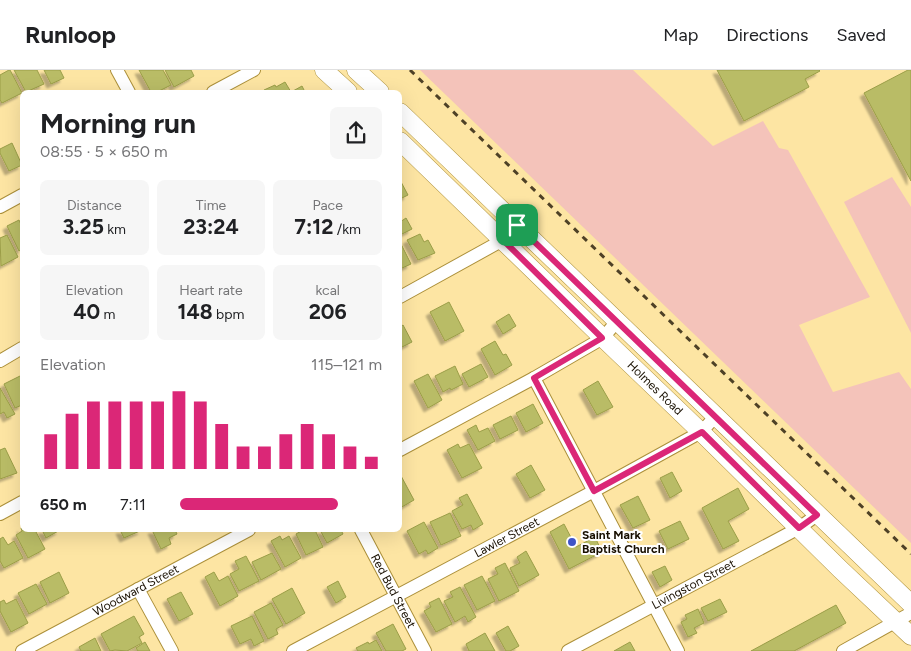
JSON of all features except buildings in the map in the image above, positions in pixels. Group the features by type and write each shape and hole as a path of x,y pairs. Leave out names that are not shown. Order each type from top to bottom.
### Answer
{"main road":[{"path":"324,70 346,90"},
{"path":"356,70 378,90"},
{"name":"Holmes Road","path":"402,114 911,604"},
{"name":"Holmes Road","path":"402,144 702,432 799,528 904,618 911,636"}],"street":[{"path":"117,70 128,90"},
{"path":"217,90 254,70"},
{"path":"402,140 416,127"},
{"path":"0,207 20,196"},
{"path":"402,296 503,240 517,225"},
{"path":"402,449 534,378 602,338 617,321"},
{"path":"0,361 20,349"},
{"path":"534,378 678,651"},
{"name":"Lawler Street","path":"293,651 702,432 716,416"},
{"path":"0,514 20,503"},
{"name":"Livingston Street","path":"568,651 799,528 817,515"},
{"name":"Woodward Street","path":"22,651 245,532"},
{"name":"Red Bud Street","path":"362,532 425,651"},
{"path":"138,589 172,651"},
{"path":"843,651 904,618"}],"shaded area":[{"path":"420,70 633,70 713,146 763,121 779,148 788,150 870,297 799,325 833,392 899,372 911,389 911,543"},
{"path":"892,177 911,207 911,333 844,202"}],"railway":[{"path":"410,70 911,554"}],"place":[{"name":"Saint Mark Baptist Church","path":"572,542"}],"route":[{"path":"517,225 817,515 799,528 702,432 594,491 534,378 602,338 503,240 517,225"}]}
